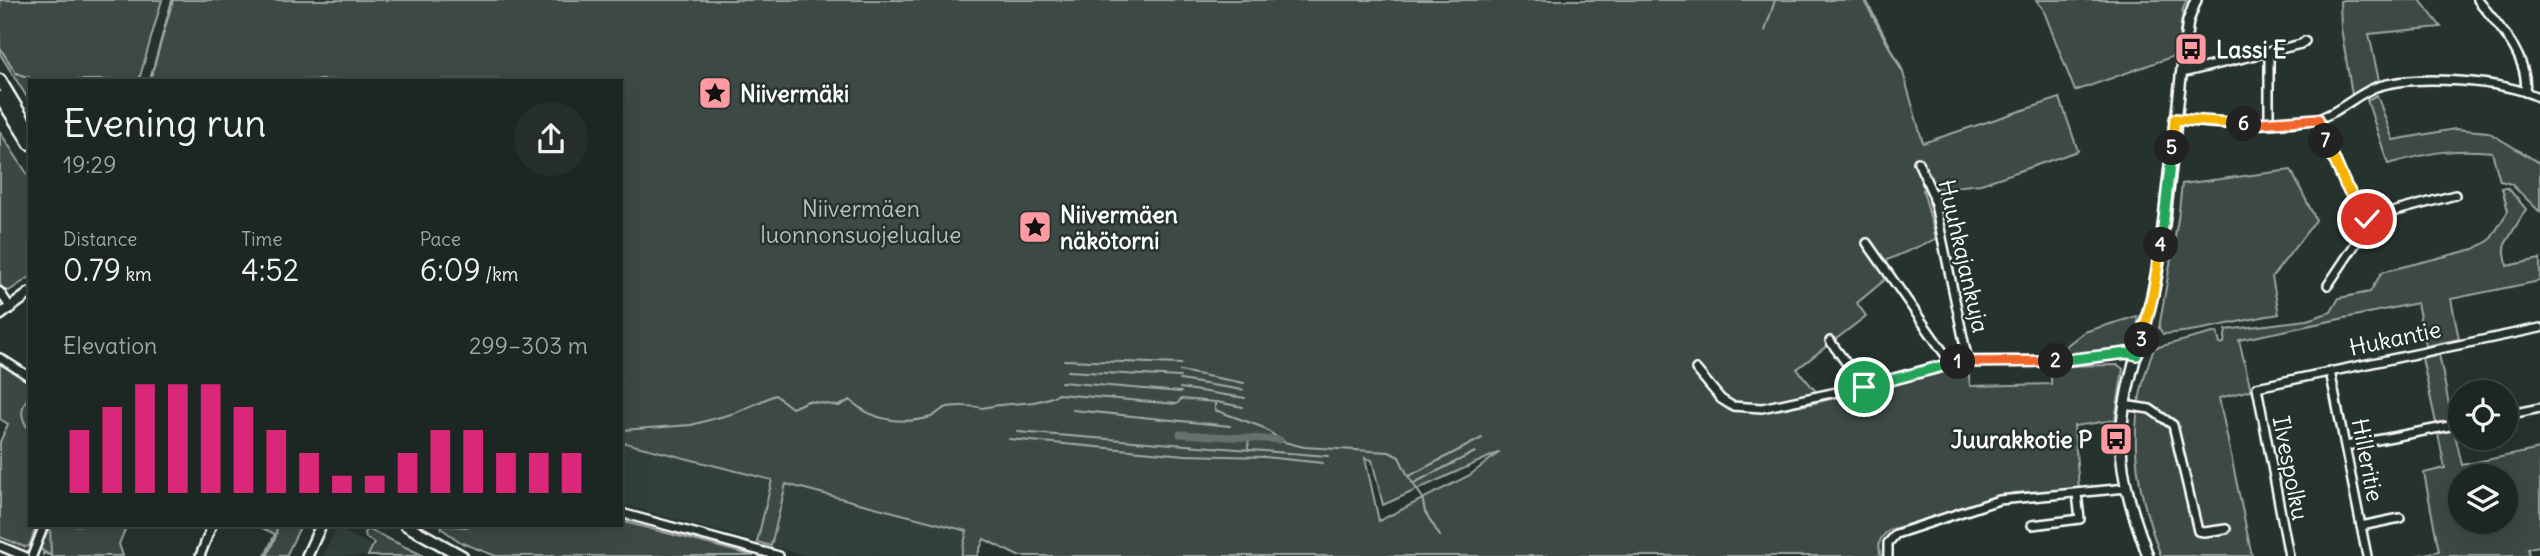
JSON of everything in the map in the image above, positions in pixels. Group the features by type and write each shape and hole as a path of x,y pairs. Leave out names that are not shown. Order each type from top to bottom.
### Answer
{"main road":[{"path":"0,80 28,127"},
{"path":"0,97 28,141"},
{"path":"411,527 462,556"}],"street":[{"path":"2148,556 2127,488 2121,442 2124,405 2160,260 2188,21 2196,0"},
{"path":"2478,0 2512,44 2525,74 2525,92"},
{"path":"2182,73 2305,41"},
{"path":"2269,52 2269,123"},
{"path":"2175,119 2216,123 2318,119 2374,88 2397,82 2442,80 2488,84 2525,92 2540,99"},
{"path":"2318,119 2342,179 2367,219"},
{"name":"Huuhkajankuja","path":"1918,162 1933,195 1968,361"},
{"path":"2367,219 2455,195"},
{"path":"2328,285 2360,237 2367,219"},
{"path":"1867,243 1951,363"},
{"path":"0,292 10,307"},
{"path":"0,315 28,294"},
{"name":"Hukantie","path":"2257,387 2540,328"},
{"path":"1830,341 1864,387"},
{"path":"1696,369 1721,399 1732,406 1773,407 1864,387 1951,363 2066,361 2128,353 2137,355"},
{"path":"0,358 28,376"},
{"name":"Hilleritie","path":"2330,371 2367,556"},
{"name":"Ilvespolku","path":"2257,387 2289,556"},
{"path":"2124,405 2150,409 2173,425 2198,530 2204,532 2226,529"},
{"path":"2518,413 2540,408"},
{"path":"2346,446 2448,426"},
{"path":"1888,556 1888,543 1896,534 1999,500 2127,488"},
{"path":"2032,524 2080,519 2077,494"},
{"path":"623,514 779,556"},
{"path":"2361,526 2400,517"},
{"path":"32,556 43,527"},
{"path":"200,556 211,527"},
{"path":"307,556 320,527"},
{"path":"0,546 24,556"}],"shaded area":[{"path":"623,443 772,481 757,542 623,505"},
{"path":"786,484 968,531 961,556 808,556 771,546"},
{"path":"336,528 373,546 368,556 323,556"}],"green space":[{"path":"0,0 162,0 139,79 28,79 28,99 0,54"},
{"name":"Niivermäen luonnonsuojelualue","path":"172,0 1866,0 1902,69 1923,143 2060,98 2078,151 1981,184 1923,190 1936,239 1878,264 1887,278 1857,303 1866,316 1797,369 1818,394 1800,398 1802,406 1968,366 1970,386 2051,384 2051,366 2118,365 2123,369 2115,420 2074,426 2079,489 2013,493 1889,530 1880,542 1881,556 1018,556 984,539 977,556 961,556 967,531 786,484 771,546 757,542 772,480 623,443 623,79 150,79","holes":["1500,452 1470,475 1379,521 1365,458 1372,460 1383,505"]},
{"path":"2036,0 2187,0 2183,9 2177,55 2075,91 2043,9"},
{"path":"2420,0 2441,27 2369,34 2379,81 2352,95 2341,28 2340,1"},
{"path":"2377,95 2393,140 2455,129 2488,132 2538,162 2540,160 2540,212 2511,184 2500,181 2492,152 2439,152 2388,164 2367,100"},
{"path":"0,132 28,175 28,278 9,291 3,289 0,284"},
{"path":"2291,170 2316,220 2272,277 2279,314 2163,334 2159,328 2182,184"},
{"path":"2502,188 2508,188 2526,209 2504,246 2507,266 2540,259 2540,281 2451,299 2459,339 2426,346 2417,303 2239,340 2251,390 2219,398 2252,556 2161,556 2144,503 2136,452 2139,401 2154,348 2217,332 2220,344 2224,343 2226,330 2307,320 2331,312 2339,298 2370,292 2382,272 2474,249 2490,240 2508,211"},
{"path":"2137,316 2138,324 2130,346 2074,357 2069,355 2066,346 2084,332"},
{"path":"2439,354 2448,400 2448,421 2436,423 2422,358"},
{"path":"0,362 28,382 28,527 36,527 29,546 25,547 0,537 0,442 8,424 0,419"},
{"path":"2448,432 2448,450 2459,450 2462,464 2448,464 2448,534 2518,534 2518,464 2467,464 2540,449 2540,546 2528,548 2529,556 2415,556 2439,551 2424,473 2445,468 2438,434"},
{"path":"623,522 754,556 496,556 462,543 442,529 623,527"},
{"path":"47,527 126,527 119,544 123,556 51,556 39,548"},
{"path":"260,527 300,527 286,556 265,556 275,534"},
{"path":"368,529 422,556 368,556 374,543 366,538"}],"waterway":[{"path":"150,79 173,0"},
{"path":"1765,31 1775,0"},
{"path":"1864,0 1902,71"},
{"path":"0,48 16,73 32,79"},
{"path":"1064,360 1181,364"},
{"path":"1068,371 1180,377"},
{"path":"1180,371 1244,383"},
{"path":"1180,380 1243,390"},
{"path":"1061,382 1181,392"},
{"path":"1180,388 1245,398"},
{"path":"623,430 691,425 735,413 775,395 792,408 808,401 839,406 850,400 868,413 899,421 931,417 949,407 983,408 1040,401 1058,394 1177,404 1181,399 1215,402 1215,410 1262,427 1284,442 1304,447 1389,452 1399,457 1422,497 1425,512 1440,536"},
{"path":"28,397 22,412 28,428"},
{"path":"1217,402 1243,407"},
{"path":"1073,410 1230,426"},
{"path":"1017,432 1328,456"},
{"path":"1180,434 1280,440"},
{"path":"1248,448 1249,438"},
{"path":"1409,476 1482,438"},
{"path":"1009,439 1185,455 1265,457 1323,463"},
{"path":"1414,483 1475,452"},
{"path":"50,527 51,555"},
{"path":"267,556 276,536 277,527"},
{"path":"43,555 53,556"}],"place":[{"name":"Lassi E","path":"2191,49"},
{"name":"Niivermäki","path":"715,93"},
{"name":"Niivermäen näkötorni","path":"1035,227"},
{"name":"Juurakkotie P","path":"2116,439"}],"route":[{"path":"1864,387 1951,363 1968,361 2066,361 2128,353 2137,355 2160,260 2175,119 2246,124 2318,119 2339,172 2367,219"}]}
